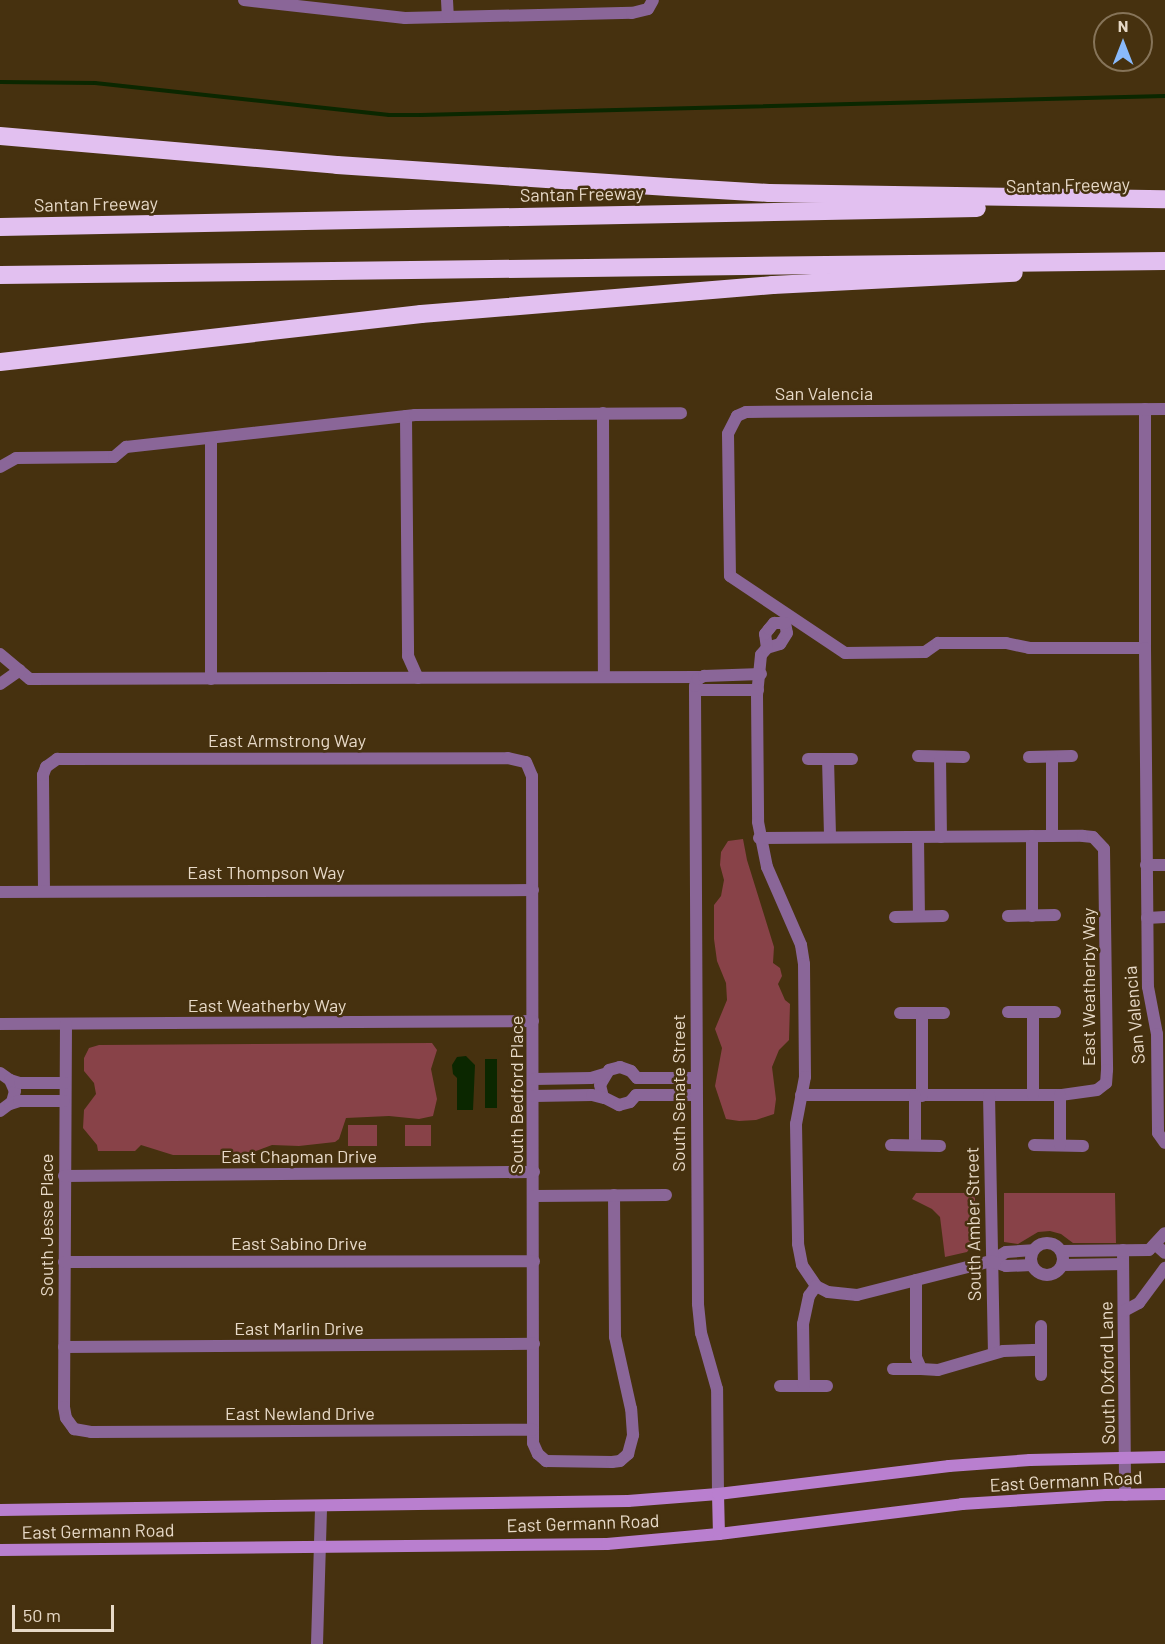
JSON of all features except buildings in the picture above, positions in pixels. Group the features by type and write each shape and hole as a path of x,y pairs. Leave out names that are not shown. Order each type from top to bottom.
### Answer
{"highway":[{"path":"0,135 348,166 668,187 781,193 1165,199"},
{"name":"Santan Freeway","path":"0,227 1165,204"},
{"path":"0,362 421,314 773,285 989,276 1102,261"},
{"path":"0,275 1165,261"}],"main road":[{"name":"East Germann Road","path":"0,1510 628,1501 718,1494 949,1466 1030,1460 1165,1457"},
{"path":"718,1494 719,1534"},
{"name":"East Germann Road","path":"0,1550 607,1544 719,1534 962,1504 1165,1494"}],"street":[{"path":"244,0 405,18 641,12 652,2"},
{"path":"447,0 448,17"},
{"name":"San Valencia","path":"1145,409 1148,987 1157,1034 1158,1133 1165,1143"},
{"name":"San Valencia","path":"1145,648 1029,648 1006,643 938,643 925,652 845,653 787,619 730,576 728,434 736,416 746,412 1165,409"},
{"path":"603,413 604,677"},
{"path":"0,467 16,458 114,457 126,447 406,416 681,413"},
{"path":"406,416 408,656 418,678"},
{"path":"211,438 211,679"},
{"path":"787,619 774,623 765,634 767,648 761,655 758,690 759,838 767,867 801,945 804,964 805,1077 796,1124 798,1244 802,1265 816,1286 842,1296 857,1295 991,1261 1006,1252 1033,1250 1047,1243 1061,1251 1149,1250 1165,1233"},
{"path":"0,654 30,679 604,677 761,674"},
{"path":"0,684 20,670"},
{"name":"South Senate Street","path":"701,676 695,690 698,1304 701,1334 717,1389 718,1494"},
{"path":"695,690 758,690"},
{"path":"918,756 964,757"},
{"path":"1029,757 1072,756"},
{"path":"940,757 941,837"},
{"path":"759,838 1052,836 1052,757"},
{"name":"East Armstrong Way","path":"44,891 43,779 44,770 57,759 508,758 526,762"},
{"path":"808,759 852,759"},
{"path":"828,759 830,837"},
{"name":"South Bedford Place","path":"526,762 532,776 533,1443 538,1454 546,1461 620,1461 628,1454 633,1435 631,1409 615,1338 615,1195"},
{"name":"East Weatherby Way","path":"801,1095 1060,1095 1091,1093 1106,1083 1105,859 1101,843 1093,837 1052,836"},
{"path":"918,837 918,916"},
{"path":"1032,837 1032,916"},
{"path":"1146,865 1165,865"},
{"name":"East Thompson Way","path":"0,892 533,890"},
{"path":"1008,916 1055,915"},
{"path":"895,916 943,916"},
{"path":"1147,918 1165,917"},
{"name":"East Weatherby Way","path":"1008,1011 1055,1011"},
{"path":"1033,1012 1033,1095"},
{"path":"900,1013 944,1013"},
{"path":"915,1145 922,1014"},
{"name":"East Weatherby Way","path":"0,1024 533,1021"},
{"name":"South Jesse Place","path":"66,1024 64,1407 70,1425"},
{"path":"534,1079 591,1078 620,1067 631,1071 637,1078 696,1078"},
{"path":"604,1074 600,1085 604,1098"},
{"path":"5,1077 20,1083 65,1083"},
{"path":"5,1077 15,1091 5,1107"},
{"path":"534,1096 592,1095 619,1105 630,1102 636,1095 696,1095"},
{"name":"South Amber Street","path":"989,1095 994,1353"},
{"path":"1060,1095 1060,1145"},
{"path":"5,1107 18,1101 64,1101"},
{"path":"891,1145 940,1146"},
{"path":"1034,1145 1083,1146"},
{"name":"East Chapman Drive","path":"64,1176 534,1172"},
{"path":"534,1196 666,1195"},
{"path":"1155,1244 1165,1253"},
{"path":"1033,1250 1032,1265 1039,1273 1050,1275 1062,1265 1123,1264"},
{"name":"South Oxford Lane","path":"1123,1250 1127,1458 1125,1495"},
{"path":"1061,1251 1062,1265"},
{"name":"East Sabino Drive","path":"64,1262 534,1261"},
{"path":"991,1261 1006,1266 1032,1265"},
{"path":"1124,1311 1139,1303 1165,1268"},
{"path":"916,1280 916,1357 921,1369"},
{"path":"804,1386 803,1324 809,1296 816,1286"},
{"path":"1041,1326 1041,1375"},
{"name":"East Marlin Drive","path":"64,1347 534,1344"},
{"path":"893,1369 938,1370 994,1353 1041,1350"},
{"path":"780,1386 827,1386"},
{"name":"East Newland Drive","path":"70,1425 81,1431 92,1432 533,1430"},
{"path":"317,1644 321,1506"}],"shaded area":[{"path":"743,839 747,860 774,947 773,963 780,968 782,976 778,984 785,1000 790,1004 789,1040 779,1050 772,1067 776,1099 774,1114 756,1120 739,1121 726,1119 715,1086 722,1048 715,1029 727,1000 726,983 717,961 714,939 714,905 721,896 724,880 720,865 721,852 728,841"},
{"path":"432,1043 437,1050 431,1069 437,1099 433,1116 419,1119 389,1116 346,1118 339,1139 335,1142 299,1146 272,1145 245,1155 173,1155 141,1145 135,1151 98,1151 97,1145 83,1128 84,1110 96,1094 94,1083 84,1071 84,1058 89,1048 99,1045"},
{"path":"466,1056 475,1065 473,1110 457,1110 457,1078 453,1074 452,1065 457,1057"},
{"path":"485,1059 497,1059 497,1108 485,1108"},
{"path":"348,1125 377,1125 377,1146 348,1146"},
{"path":"405,1125 431,1125 431,1146 405,1146"},
{"path":"916,1193 975,1193 975,1241 967,1252 945,1257 940,1217 932,1209 912,1199"},
{"path":"1004,1193 1115,1193 1116,1243 1073,1243 1061,1234 1050,1231 1038,1232 1018,1244 1004,1242"}],"waterway":[{"path":"0,82 95,83 389,115 1165,96"}]}
